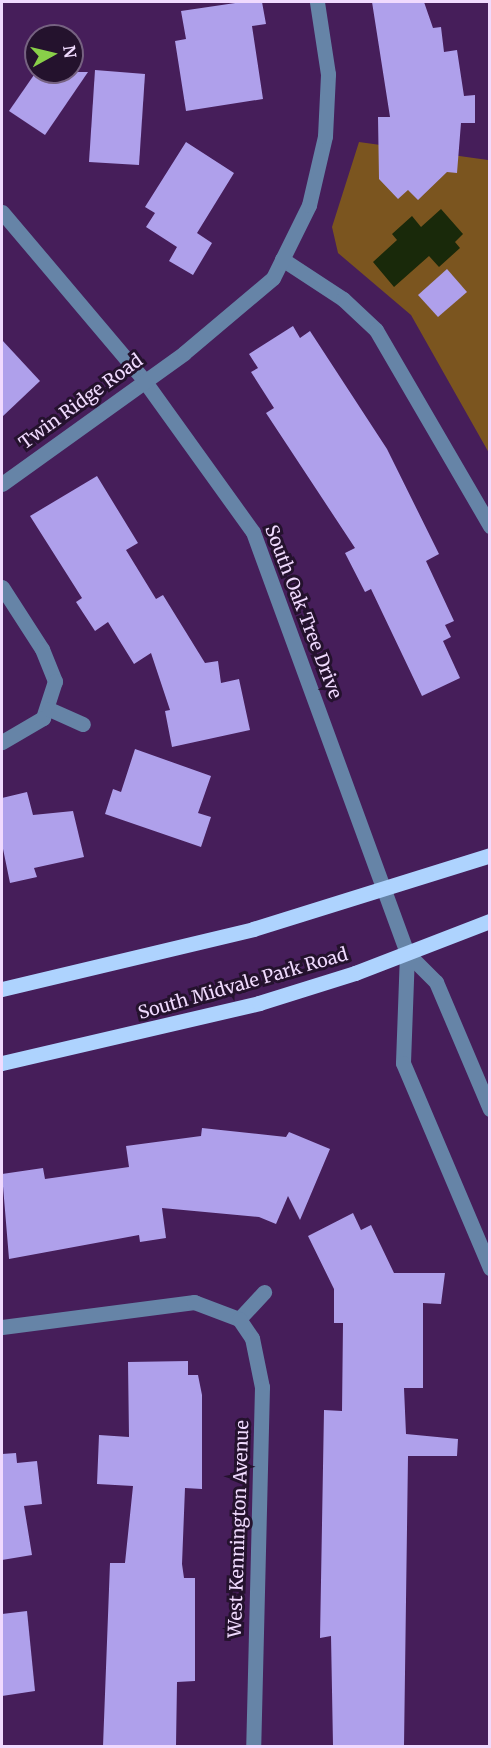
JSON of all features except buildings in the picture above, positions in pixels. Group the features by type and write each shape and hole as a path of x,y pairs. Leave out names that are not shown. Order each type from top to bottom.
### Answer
{"main road":[{"path":"2,989 153,955 387,890 489,855"},
{"name":"South Midvale Park Road","path":"2,1063 259,1004 407,953 489,921"}],"street":[{"name":"Twin Ridge Road","path":"2,484 143,379 184,353 273,278 309,205 325,136 328,74 317,2"},
{"name":"South Oak Tree Drive","path":"2,212 143,379 253,532 387,890 407,953"},
{"path":"282,259 343,299 376,330 489,526"},
{"path":"2,587 50,664 55,681 50,707 33,727 2,742"},
{"path":"50,707 83,724"},
{"path":"407,953 436,982 489,1109"},
{"path":"407,953 403,1063 489,1268"},
{"path":"2,1326 194,1302 239,1319 264,1292"},
{"name":"West Kennington Avenue","path":"239,1319 252,1338 262,1387 253,1746"}],"shaded area":[{"path":"489,91 489,453 411,315 338,253 332,227 359,142 488,160"},
{"path":"441,209 463,234 455,242 460,248 439,267 429,256 394,287 373,262 397,240 392,234 412,216 421,227"}]}
